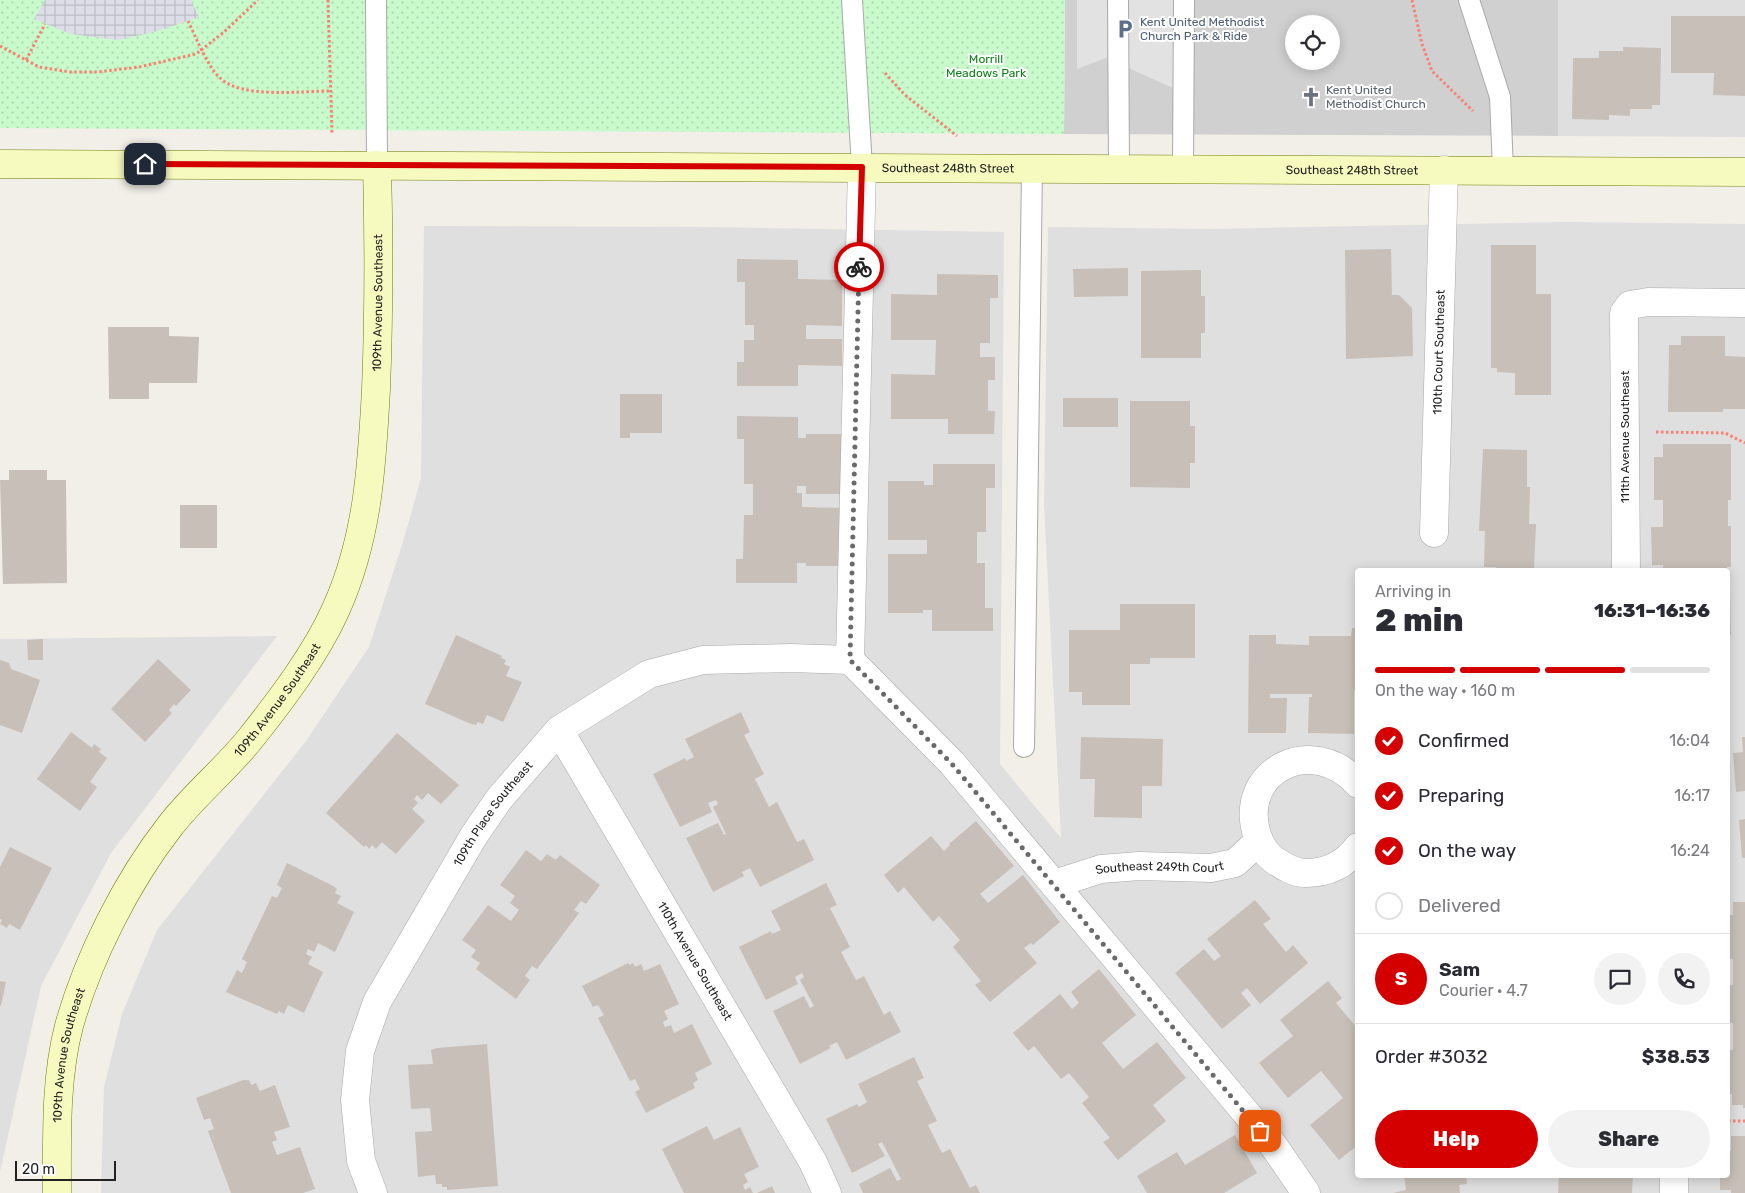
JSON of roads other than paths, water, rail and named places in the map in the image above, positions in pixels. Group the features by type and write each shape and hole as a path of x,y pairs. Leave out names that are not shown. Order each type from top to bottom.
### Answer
{"street":[{"name":"Southeast 248th Street","path":"0,164 993,167 1745,172"},
{"name":"109th Avenue Southeast","path":"57,1193 57,1137 61,1072 69,1027 83,985 109,925 134,880 170,826 249,740 318,644 351,573 363,529 372,466 380,300 377,165"},
{"path":"862,167 850,660 952,764 1272,1145 1306,1193"},
{"name":"110th Court Southeast","path":"1434,533 1444,170"},
{"name":"111th Avenue Southeast","path":"1626,568 1624,313 1630,305 1648,302 1745,303"},
{"name":"109th Place Southeast","path":"373,1193 361,1161 355,1100 360,1051 377,1002 473,837 500,799 559,730 649,674 703,660 792,658 850,660"},
{"name":"110th Avenue Southeast","path":"559,730 813,1162 827,1193"},
{"path":"1355,781 1347,772 1330,762 1310,758 1292,762 1274,771 1262,785 1254,803 1253,823 1259,841 1270,856 1285,867 1302,873 1321,872 1338,866 1355,850"},
{"name":"Southeast 249th Court","path":"1054,884 1101,869 1139,866 1211,868 1235,863 1259,841"},
{"path":"1674,1178 1674,1193"}],"lane":[{"path":"376,0 377,165"},
{"path":"852,0 862,167"},
{"path":"1118,0 1118,168"},
{"path":"1183,168 1184,0"},
{"path":"1470,0 1500,97 1502,170"},
{"path":"1024,747 1032,168"}],"place":[{"name":"Kent United Methodist Church Park & Ride","path":"1125,29"},
{"name":"Kent United Methodist Church","path":"1311,97"}],"park label":[{"name":"Morrill Meadows Park","path":"986,66"}]}
